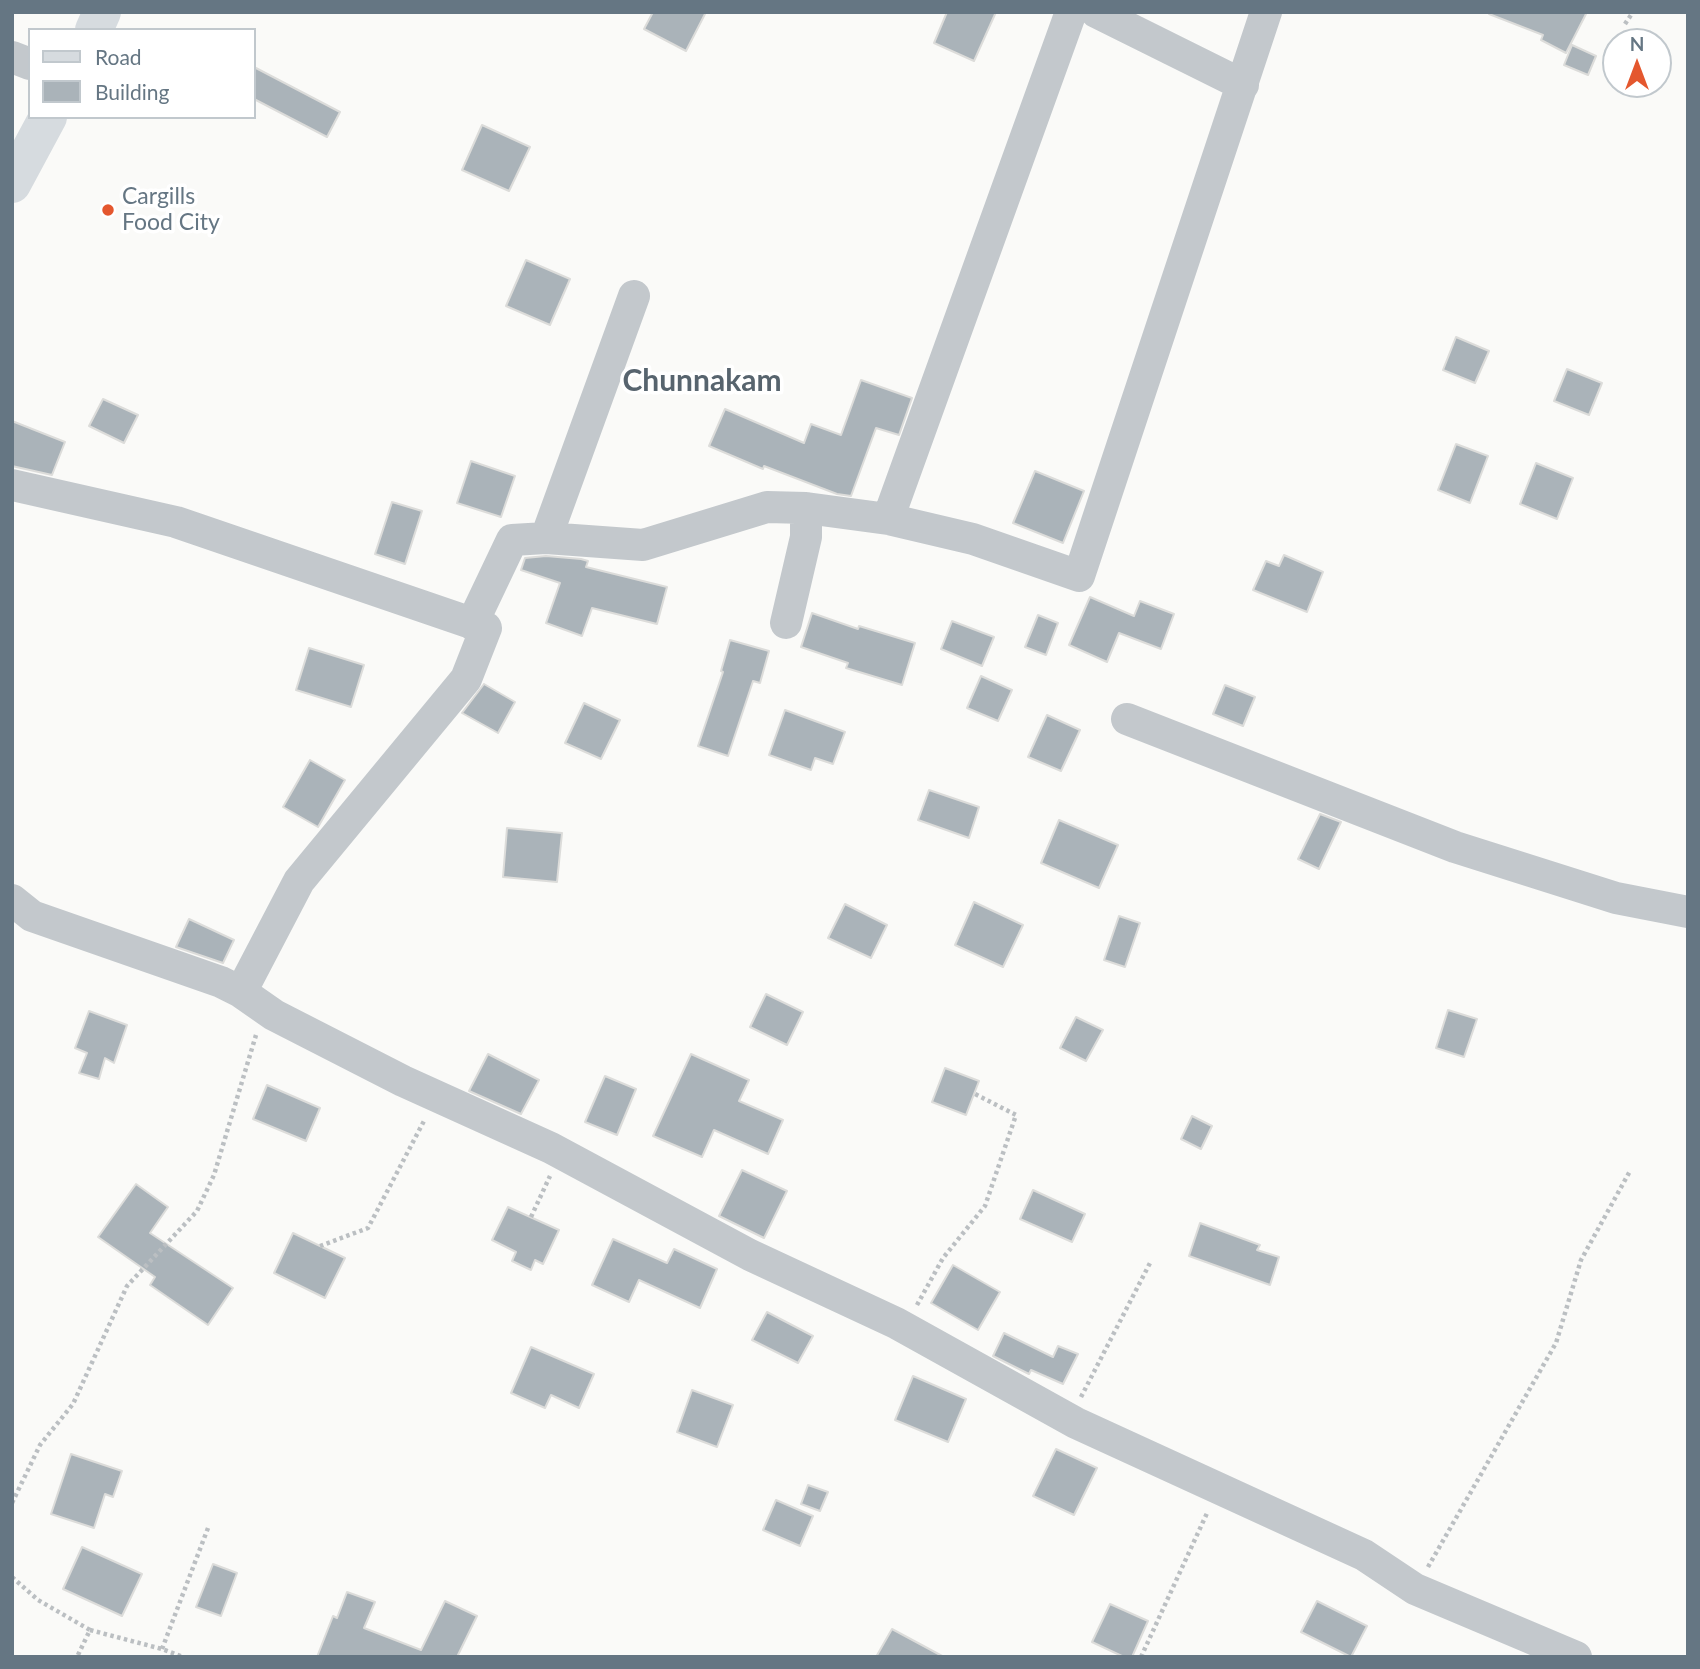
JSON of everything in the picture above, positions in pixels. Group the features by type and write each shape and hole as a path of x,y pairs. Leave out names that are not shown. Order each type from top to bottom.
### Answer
{"main road":[{"path":"94,28 102,12"},
{"path":"12,184 47,119"}],"street":[{"path":"888,519 1071,12"},
{"path":"1096,12 1242,85"},
{"path":"472,624 512,540 546,538 643,545 767,508 806,508 888,519 973,538 1079,576 1266,12"},
{"path":"546,538 634,296"},
{"path":"12,485 176,522 486,628 466,678 299,881 252,1000"},
{"path":"786,624 806,537 806,508"},
{"path":"1127,719 1455,847 1616,898 1688,912"},
{"path":"12,900 32,916 221,982 403,1081 560,1153 750,1255 904,1327 1070,1419 1364,1555 1415,1589 1576,1657"}],"path":[{"path":"1625,24 1633,12"},
{"path":"12,1503 40,1445 73,1404 127,1286 197,1211 214,1175 252,1000"},
{"path":"904,1327 943,1258 985,1206 1016,1115 975,1094"},
{"path":"320,1245 368,1228 436,1096"},
{"path":"531,1217 560,1153"},
{"path":"1415,1589 1556,1343 1581,1261 1630,1171"},
{"path":"1070,1419 1150,1263"},
{"path":"1141,1657 1219,1488"},
{"path":"162,1648 208,1528"},
{"path":"12,1577 38,1600 90,1630 162,1648 183,1657"},
{"path":"76,1657 90,1630"}],"building":[{"path":"653,12 706,12 686,51 644,29"},
{"path":"947,12 996,12 974,61 934,43"},
{"path":"1489,12 1587,12 1566,53 1541,40 1543,35"},
{"path":"1572,45 1596,56 1588,75 1564,65"},
{"path":"256,68 340,112 327,137 256,100"},
{"path":"482,125 530,147 509,191 462,170"},
{"path":"526,260 570,279 550,325 506,306"},
{"path":"1456,337 1489,351 1475,383 1443,370"},
{"path":"1567,369 1602,383 1589,415 1554,401"},
{"path":"861,380 912,398 899,435 876,428 851,496 837,494 764,466 763,469 709,446 725,409 804,443 811,424 841,435"},
{"path":"103,399 138,415 124,443 89,426"},
{"path":"12,421 65,442 52,475 12,466"},
{"path":"1456,444 1488,456 1470,503 1438,490"},
{"path":"471,461 515,476 501,517 457,503"},
{"path":"1536,463 1573,478 1557,519 1520,504"},
{"path":"1035,471 1084,491 1063,543 1013,523"},
{"path":"392,502 422,511 405,564 375,554"},
{"path":"1284,555 1323,572 1307,612 1253,590 1266,561 1279,566"},
{"path":"546,556 581,559 588,561 586,567 667,587 657,624 592,608 582,636 546,623 560,583 521,570 525,558"},
{"path":"1090,597 1134,616 1140,601 1174,614 1161,649 1119,633 1107,662 1069,645"},
{"path":"812,613 858,629 859,626 915,643 902,685 846,668 848,663 801,647"},
{"path":"1038,615 1058,623 1046,655 1025,647"},
{"path":"952,621 994,637 982,666 941,649"},
{"path":"730,640 769,651 760,683 753,681 728,756 698,746 723,672 721,671"},
{"path":"309,648 364,665 351,707 296,690"},
{"path":"981,676 1012,690 998,721 967,708"},
{"path":"484,684 515,702 498,733 462,713"},
{"path":"1225,685 1255,697 1243,726 1213,714"},
{"path":"584,703 620,720 601,759 565,743"},
{"path":"785,710 845,732 833,764 815,758 811,770 769,755"},
{"path":"1047,715 1080,730 1061,771 1028,757"},
{"path":"310,760 345,780 318,827 283,807"},
{"path":"929,790 979,807 969,838 918,820"},
{"path":"1320,814 1341,822 1319,869 1298,859"},
{"path":"1059,820 1118,845 1099,888 1041,863"},
{"path":"507,828 562,833 557,882 503,877"},
{"path":"974,902 1023,925 1003,967 955,945"},
{"path":"845,904 887,925 871,958 828,938"},
{"path":"1119,916 1140,923 1125,967 1104,960"},
{"path":"189,919 234,940 223,963 176,947"},
{"path":"766,994 803,1012 787,1045 750,1027"},
{"path":"1448,1010 1477,1019 1464,1057 1436,1048"},
{"path":"89,1011 127,1025 114,1063 105,1058 99,1079 79,1073 87,1053 75,1048"},
{"path":"1076,1017 1103,1030 1086,1061 1060,1048"},
{"path":"488,1054 539,1080 521,1114 469,1091"},
{"path":"691,1054 749,1080 739,1101 783,1120 768,1154 714,1130 702,1157 653,1136"},
{"path":"945,1068 979,1081 966,1115 932,1102"},
{"path":"605,1076 636,1089 617,1135 585,1122"},
{"path":"267,1085 320,1108 306,1141 253,1119"},
{"path":"1192,1116 1212,1126 1201,1149 1181,1139"},
{"path":"742,1170 787,1191 764,1238 719,1216"},
{"path":"136,1184 168,1207 150,1233 233,1288 208,1325 150,1285 155,1277 98,1237"},
{"path":"1033,1190 1085,1214 1072,1242 1020,1219"},
{"path":"508,1207 559,1230 543,1264 535,1260 531,1270 512,1261 516,1252 492,1240"},
{"path":"1200,1223 1260,1245 1257,1250 1279,1257 1270,1285 1189,1256"},
{"path":"293,1233 345,1258 325,1298 274,1273"},
{"path":"613,1239 667,1263 674,1249 717,1269 700,1308 639,1280 629,1302 592,1285"},
{"path":"953,1265 1000,1292 978,1330 931,1303"},
{"path":"767,1312 813,1336 798,1363 752,1340"},
{"path":"1004,1333 1053,1357 1058,1346 1078,1354 1063,1384 1031,1370 1029,1374 993,1356"},
{"path":"531,1347 594,1374 579,1408 551,1395 545,1408 511,1393"},
{"path":"913,1376 966,1399 948,1442 895,1420"},
{"path":"692,1390 733,1405 717,1447 677,1432"},
{"path":"1056,1449 1097,1468 1074,1515 1033,1496"},
{"path":"71,1454 122,1471 113,1497 105,1494 94,1528 51,1514"},
{"path":"808,1485 828,1492 820,1511 801,1504"},
{"path":"776,1500 813,1516 800,1546 763,1530"},
{"path":"82,1547 142,1574 122,1616 63,1589"},
{"path":"213,1564 237,1573 221,1616 196,1607"},
{"path":"347,1592 375,1602 364,1628 421,1650 445,1601 477,1616 457,1657 317,1657 333,1616 337,1618"},
{"path":"1317,1601 1367,1626 1351,1657 1301,1632"},
{"path":"1110,1604 1148,1621 1132,1657 1124,1657 1092,1642"},
{"path":"892,1629 944,1657 876,1657"}],"place":[{"name":"Cargills Food City","path":"108,210"}],"district":[{"name":"Chunnakam","path":"702,381"}]}
